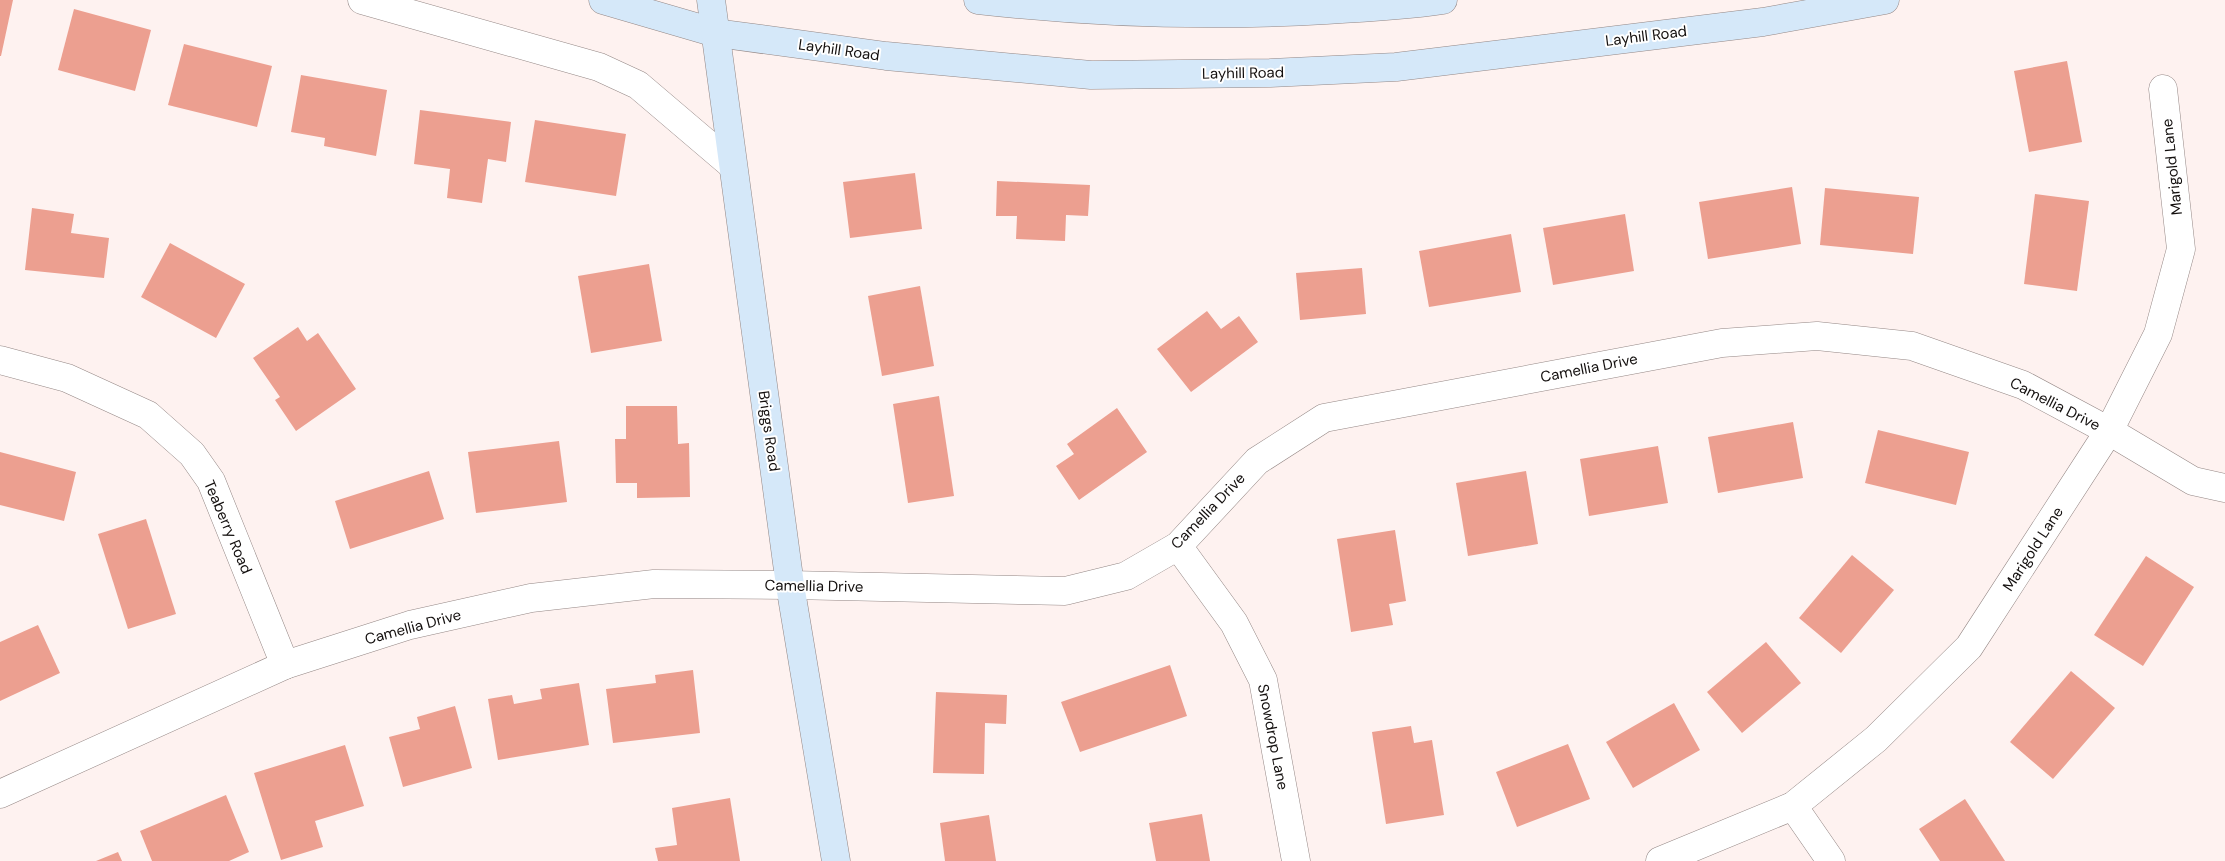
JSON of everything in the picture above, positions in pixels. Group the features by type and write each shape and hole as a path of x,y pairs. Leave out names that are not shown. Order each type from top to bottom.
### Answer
{"main road":[{"name":"Layhill Road","path":"603,0 716,33 886,56 1091,76 1270,73 1396,67 1763,22 1885,0"},
{"name":"Briggs Road","path":"711,0 790,584 836,861"},
{"path":"978,0 1096,12 1242,15 1407,5 1442,0"}],"street":[{"path":"362,0 599,67 638,85 732,165"},
{"name":"Marigold Lane","path":"1660,861 1792,806 1876,739 1969,647 2109,432 2158,334 2182,248 2163,89"},
{"name":"Camellia Drive","path":"0,794 285,665 410,625 531,598 654,584 790,584 1065,591 1126,576 1178,546 1257,461 1324,418 1722,343 1817,336 1912,346 2023,385 2193,481 2225,488"},
{"name":"Teaberry Road","path":"0,360 67,378 148,415 192,454 211,481 285,665"},
{"name":"Snowdrop Lane","path":"1178,546 1234,622 1263,680 1296,861"},
{"path":"1792,806 1831,861"}],"building":[{"path":"0,0 13,0 1,56 0,56"},
{"path":"74,9 151,30 135,91 58,70"},
{"path":"184,44 272,66 257,127 168,105"},
{"path":"2067,61 2082,142 2029,152 2014,71"},
{"path":"301,75 387,90 376,156 324,146 325,138 291,132"},
{"path":"420,110 511,122 506,162 488,159 482,203 447,198 450,169 414,164"},
{"path":"535,120 626,134 616,196 525,182"},
{"path":"915,173 922,229 850,238 843,182"},
{"path":"997,181 1090,185 1088,216 1066,215 1065,241 1016,239 1017,216 996,216"},
{"path":"1792,187 1801,244 1708,259 1699,202"},
{"path":"1825,188 1919,197 1913,254 1820,245"},
{"path":"2035,194 2089,201 2077,291 2024,284"},
{"path":"32,208 74,214 71,233 109,238 104,278 25,270"},
{"path":"1625,214 1634,271 1553,285 1543,228"},
{"path":"1511,234 1521,292 1429,307 1419,251"},
{"path":"170,243 245,284 216,338 141,297"},
{"path":"649,264 662,341 591,353 578,276"},
{"path":"1362,268 1366,314 1300,320 1296,273"},
{"path":"920,286 934,366 882,376 868,296"},
{"path":"1207,311 1221,329 1239,316 1258,342 1191,392 1157,349"},
{"path":"298,327 307,341 318,333 356,389 296,431 275,400 280,397 253,358"},
{"path":"939,396 954,496 908,503 893,404"},
{"path":"626,406 677,406 678,444 689,443 690,497 637,498 637,483 616,483 615,439 626,439"},
{"path":"1117,408 1147,452 1079,500 1056,466 1074,454 1067,444"},
{"path":"1793,422 1803,478 1718,493 1708,437"},
{"path":"1878,430 1969,452 1956,505 1865,483"},
{"path":"559,441 567,502 476,513 468,452"},
{"path":"1658,446 1668,503 1589,516 1580,459"},
{"path":"0,452 76,472 64,521 0,505"},
{"path":"429,471 444,519 350,549 335,501"},
{"path":"1526,471 1538,544 1468,556 1456,483"},
{"path":"146,519 176,614 128,629 98,534"},
{"path":"1395,530 1406,601 1389,604 1393,625 1351,632 1337,539"},
{"path":"1852,555 1894,590 1841,653 1799,618"},
{"path":"2146,556 2194,587 2143,666 2094,635"},
{"path":"38,625 60,673 0,701 0,642"},
{"path":"1766,642 1801,683 1742,733 1707,692"},
{"path":"1170,665 1187,716 1080,752 1061,702"},
{"path":"693,670 700,733 613,743 606,689 656,683 655,675"},
{"path":"2071,671 2115,708 2053,779 2010,742"},
{"path":"579,683 589,745 498,760 488,699 512,695 514,704 542,699 540,689"},
{"path":"936,692 1007,695 1006,724 985,723 984,774 933,773"},
{"path":"1674,703 1700,750 1633,788 1606,742"},
{"path":"455,706 472,768 403,787 389,737 420,729 417,717"},
{"path":"1411,726 1414,743 1432,740 1444,815 1386,824 1372,732"},
{"path":"1568,744 1590,799 1517,827 1496,772"},
{"path":"345,745 364,806 315,821 323,847 281,860 254,773"},
{"path":"226,795 249,852 229,861 152,861 140,831"},
{"path":"730,798 740,861 658,861 655,848 677,845 672,808"},
{"path":"1965,799 2005,861 1940,861 1919,829"},
{"path":"1202,814 1210,861 1156,861 1149,823"},
{"path":"989,815 996,861 945,861 940,823"},
{"path":"118,852 122,861 96,861"}]}
